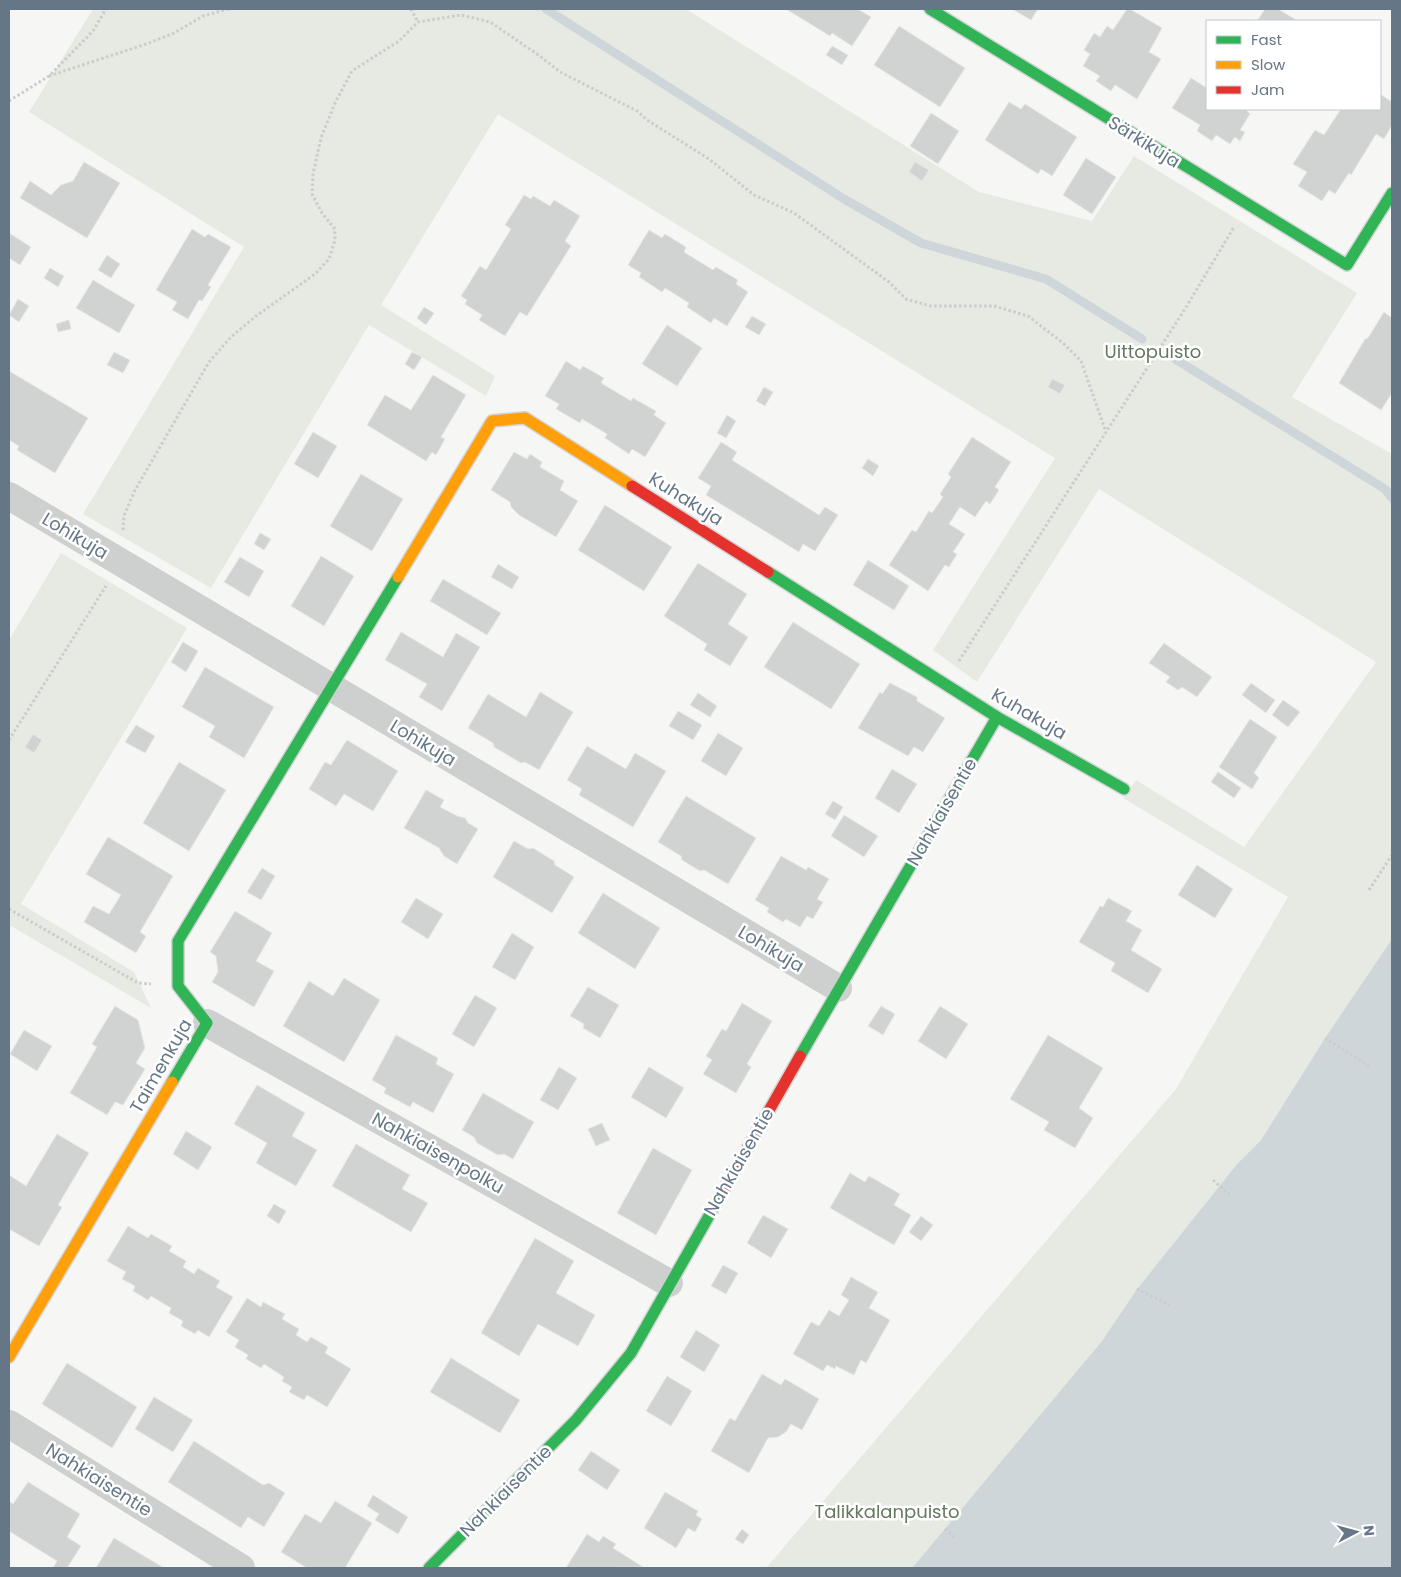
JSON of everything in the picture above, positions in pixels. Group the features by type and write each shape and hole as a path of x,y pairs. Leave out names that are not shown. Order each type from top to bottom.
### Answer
{"street":[{"name":"Särkikuja","path":"940,11 1247,205 1347,265 1392,194"},
{"name":"Kuhakuja","path":"330,688 492,421 525,418 945,682 997,717 1124,789"},
{"name":"Lohikuja","path":"9,496 838,988"},
{"path":"178,986 178,941 330,688"},
{"name":"Nahkiaisentie","path":"429,1568 576,1420 631,1353 838,988 997,717"},
{"name":"Taimenkuja","path":"9,1357 207,1023 178,986"},
{"name":"Nahkiaisenpolku","path":"207,1023 670,1283"},
{"name":"Nahkiaisentie","path":"9,1424 241,1568"}],"path":[{"path":"9,101 49,76 93,31 106,9"},
{"path":"49,76 149,44 174,34 203,16 228,9"},
{"path":"411,9 418,22"},
{"path":"9,740 120,563 124,516 134,492 209,362 231,338 256,316 315,274 329,259 336,240 335,229 322,213 312,194 313,174 321,138 335,103 352,71 398,41 418,22 461,15 490,22 560,72 586,84 616,102 638,111 647,120 709,158 754,195 794,214 889,282 906,299 930,306 994,306 1028,316 1063,343 1081,361 1106,432"},
{"path":"945,682 1185,309 1247,205"},
{"path":"1369,890 1392,855"},
{"path":"9,909 138,983 178,986"},
{"path":"1325,1038 1369,1066"},
{"path":"1213,1180 1230,1195"},
{"path":"1138,1289 1170,1305"},
{"path":"945,1528 955,1538"}],"green space":[{"name":"Uittopuisto","path":"93,9 686,9 979,192 1092,221 1134,156 1357,293 1292,397 1392,454 1392,939 1325,1038 1261,1140 1237,1164 1137,1289 1102,1341 912,1568 766,1568 1176,1089 1288,897 1123,798 1136,780 1244,847 1376,662 1099,489 977,682 933,650 1055,458 498,114 381,305 495,376 486,396 369,325 211,588 83,514 244,247 29,112"},
{"path":"61,553 187,628 21,904 134,972 151,1008 11,926 9,930 9,640"}],"shaded area":[{"path":"1392,939 1392,1568 912,1568 1102,1341 1137,1289 1237,1164 1261,1140 1325,1038"}],"building":[{"path":"786,9 858,9 871,17 852,46 832,33 830,36"},
{"path":"1012,9 1038,9 1031,20"},
{"path":"1127,9 1162,28 1149,52 1161,59 1137,99 1115,85 1111,91 1096,81 1100,76 1083,66 1090,54 1084,50 1094,33 1100,37 1107,26 1113,30"},
{"path":"1265,9 1278,9 1296,20 1258,20"},
{"path":"899,26 965,68 940,107 874,65"},
{"path":"832,46 848,55 842,65 826,55"},
{"path":"1191,78 1206,87 1206,110 1248,110 1250,114 1240,130 1245,132 1240,141 1235,137 1230,144 1216,135 1212,141 1197,131 1200,125 1172,108"},
{"path":"1381,95 1392,102 1392,125 1384,139 1376,134 1351,175 1349,173 1335,194 1329,190 1322,201 1298,186 1307,172 1293,164 1315,130 1324,135 1340,110 1381,110"},
{"path":"1009,102 1021,109 1025,104 1077,137 1052,176 1041,169 1038,174 985,140"},
{"path":"931,113 959,131 938,164 910,146"},
{"path":"1086,158 1116,177 1092,214 1063,195"},
{"path":"84,162 120,183 87,238 20,198 30,181 51,195 61,185 73,181"},
{"path":"915,162 929,170 922,181 909,172"},
{"path":"524,195 531,199 533,196 550,206 554,200 580,216 565,241 571,246 527,316 520,312 505,336 479,320 482,315 465,304 467,300 461,296 480,266 486,270 511,229 505,225"},
{"path":"192,229 205,237 208,234 231,247 208,285 211,287 202,301 199,300 188,319 172,310 177,302 156,290"},
{"path":"649,230 662,238 665,234 686,247 684,252 713,270 716,267 738,280 736,284 748,292 727,326 714,318 711,323 687,307 689,303 665,288 662,292 639,277 641,273 628,265"},
{"path":"9,233 31,247 20,265 9,258"},
{"path":"107,255 120,264 111,278 98,270"},
{"path":"50,268 64,276 58,287 44,278"},
{"path":"93,280 135,305 119,333 76,308"},
{"path":"18,299 29,306 19,322 9,315"},
{"path":"424,307 434,313 426,325 417,318"},
{"path":"1384,312 1392,318 1392,393 1381,410 1339,383 1365,339 1368,338"},
{"path":"752,316 766,324 759,335 745,327"},
{"path":"69,320 71,329 58,332 56,324"},
{"path":"667,325 702,348 677,386 642,364"},
{"path":"114,352 130,360 123,373 107,365"},
{"path":"412,352 422,357 414,370 405,364"},
{"path":"566,361 580,370 583,366 604,378 601,383 631,401 633,398 656,411 654,415 666,423 645,457 632,449 629,454 605,438 607,434 582,419 580,423 556,409 559,404 545,396"},
{"path":"9,371 88,418 55,473 17,450 19,446 9,440"},
{"path":"433,375 466,395 441,437 445,439 436,455 432,452 426,461 367,425 385,395 411,410"},
{"path":"1052,379 1065,385 1060,394 1048,387"},
{"path":"764,387 773,392 765,406 756,401"},
{"path":"727,415 736,421 726,438 717,433"},
{"path":"313,432 337,446 318,478 294,464"},
{"path":"972,437 1011,462 995,487 999,490 990,504 986,501 975,517 960,507 949,524 965,534 953,552 957,554 949,567 945,565 928,591 889,565 912,530 916,532 929,511 932,513 943,497 940,494 951,477 948,474"},
{"path":"721,442 737,452 732,460 819,515 825,507 838,515 815,551 803,544 799,552 706,495 711,486 698,478"},
{"path":"514,452 527,459 530,454 542,462 540,467 564,481 560,490 578,501 556,537 519,515 511,507 510,502 491,490"},
{"path":"868,459 879,466 873,476 862,468"},
{"path":"361,474 403,499 372,551 330,526"},
{"path":"605,505 672,547 644,591 578,550"},
{"path":"260,533 271,539 264,550 254,544"},
{"path":"321,556 354,576 324,626 291,606"},
{"path":"240,557 264,571 249,597 224,582"},
{"path":"868,560 909,586 894,610 853,585"},
{"path":"698,563 747,594 728,624 748,637 730,666 704,650 707,644 664,616"},
{"path":"498,564 519,577 512,589 491,577"},
{"path":"443,579 501,613 487,635 430,601"},
{"path":"793,622 860,664 831,709 764,667"},
{"path":"401,632 443,657 456,633 480,647 442,711 419,697 427,684 385,660"},
{"path":"183,642 198,651 186,672 171,662"},
{"path":"1164,643 1212,677 1197,697 1182,687 1178,690 1166,682 1170,677 1149,663"},
{"path":"205,667 274,707 244,758 209,737 215,726 182,707"},
{"path":"890,683 917,697 917,701 945,718 923,752 914,747 908,756 858,728 880,692 882,694"},
{"path":"1251,683 1275,700 1266,713 1242,695"},
{"path":"540,692 573,712 539,770 525,762 521,763 494,747 493,743 468,728 488,694 526,717"},
{"path":"698,693 717,706 710,717 690,705"},
{"path":"1283,700 1300,712 1288,727 1272,715"},
{"path":"678,711 702,725 693,740 669,726"},
{"path":"1250,719 1277,737 1254,773 1259,778 1252,789 1219,767"},
{"path":"136,725 155,736 145,753 125,742"},
{"path":"718,733 743,748 726,776 701,761"},
{"path":"33,734 42,740 34,753 25,747"},
{"path":"347,740 398,771 373,811 344,794 336,806 309,789 325,762 331,765"},
{"path":"587,746 626,769 635,753 666,771 633,827 579,795 582,789 567,780"},
{"path":"179,762 226,790 189,851 143,823"},
{"path":"892,769 917,784 899,813 875,798"},
{"path":"1218,772 1241,788 1234,798 1211,782"},
{"path":"426,790 444,800 440,807 465,818 468,823 478,829 457,864 444,856 439,848 404,828"},
{"path":"686,796 756,838 728,884 704,870 700,871 682,860 681,856 658,842"},
{"path":"833,801 843,807 835,820 825,814"},
{"path":"844,815 878,836 864,857 831,836"},
{"path":"108,837 173,876 140,932 146,936 136,953 84,922 93,906 109,914 121,895 86,874"},
{"path":"514,841 528,849 533,848 554,861 555,865 574,877 552,913 493,877"},
{"path":"781,856 806,870 808,867 829,879 817,899 823,902 813,919 807,916 800,927 786,919 783,922 767,912 769,908 755,900"},
{"path":"1197,865 1233,889 1215,918 1178,895"},
{"path":"262,868 275,876 261,900 247,892"},
{"path":"603,893 660,928 635,969 578,933"},
{"path":"416,898 443,914 428,939 401,922"},
{"path":"1108,898 1132,911 1126,921 1142,930 1131,950 1162,969 1148,993 1111,971 1115,963 1079,942 1100,906 1103,907"},
{"path":"235,911 272,933 256,961 274,971 254,1007 212,982 218,972 216,956 210,952"},
{"path":"512,933 534,947 515,980 492,967"},
{"path":"344,978 380,1000 344,1062 283,1026 309,981 333,996"},
{"path":"588,987 619,1005 600,1038 583,1028 584,1024 570,1016"},
{"path":"475,995 497,1008 474,1047 452,1034"},
{"path":"742,1003 772,1021 747,1064 751,1067 736,1093 703,1074 712,1060 706,1056 722,1029 726,1031"},
{"path":"115,1006 138,1020 145,1048 136,1063 145,1069 123,1105 115,1102 107,1115 70,1093 97,1047 92,1044"},
{"path":"881,1006 895,1014 883,1035 868,1026"},
{"path":"940,1006 968,1024 946,1059 918,1041"},
{"path":"24,1030 52,1046 37,1071 10,1054"},
{"path":"396,1035 438,1058 436,1064 454,1074 433,1113 413,1102 410,1107 384,1093 386,1088 372,1080"},
{"path":"1048,1035 1103,1068 1079,1108 1093,1118 1075,1148 1044,1130 1049,1122 1010,1099"},
{"path":"559,1067 577,1078 558,1110 540,1100"},
{"path":"649,1067 684,1088 666,1118 631,1097"},
{"path":"257,1085 305,1113 292,1136 317,1150 296,1186 256,1163 267,1143 234,1124"},
{"path":"483,1093 534,1122 513,1159 504,1154 498,1155 477,1143 474,1137 462,1130"},
{"path":"602,1123 610,1140 596,1146 588,1129"},
{"path":"186,1131 212,1147 198,1170 173,1154"},
{"path":"57,1134 89,1153 58,1205 62,1207 39,1246 9,1229 9,1175 26,1186"},
{"path":"356,1144 410,1175 402,1189 428,1203 411,1232 332,1186"},
{"path":"653,1148 692,1170 656,1235 617,1213"},
{"path":"850,1173 865,1182 869,1176 900,1194 894,1205 911,1215 894,1245 830,1208"},
{"path":"274,1204 286,1211 279,1224 267,1216"},
{"path":"763,1215 788,1229 771,1258 747,1243"},
{"path":"921,1216 933,1225 921,1241 909,1232"},
{"path":"128,1226 148,1238 151,1234 172,1246 169,1251 186,1261 183,1267 194,1274 198,1268 220,1281 216,1287 233,1297 209,1337 198,1330 195,1334 181,1326 183,1321 169,1313 171,1308 151,1296 148,1300 133,1291 135,1286 122,1279 126,1272 107,1261"},
{"path":"535,1238 574,1261 556,1293 595,1315 578,1346 538,1324 519,1356 481,1333"},
{"path":"723,1265 738,1273 726,1294 711,1286"},
{"path":"851,1277 878,1292 869,1308 890,1320 866,1363 861,1360 854,1375 836,1366 835,1369 827,1365 823,1371 793,1354 811,1322 819,1326 829,1310 839,1316 849,1300 841,1295"},
{"path":"247,1298 261,1307 263,1302 285,1314 282,1319 299,1329 296,1335 307,1342 311,1337 328,1347 325,1353 351,1369 327,1407 307,1395 304,1400 289,1392 292,1387 282,1381 284,1377 264,1364 261,1368 246,1359 248,1355 235,1347 239,1340 226,1332"},
{"path":"696,1330 720,1345 704,1372 680,1357"},
{"path":"451,1358 520,1400 500,1433 430,1392"},
{"path":"67,1363 137,1407 112,1448 42,1404"},
{"path":"762,1374 781,1385 785,1379 819,1399 802,1430 791,1424 786,1432 778,1437 768,1438 749,1473 711,1451 730,1418 735,1421"},
{"path":"667,1376 692,1391 671,1426 646,1411"},
{"path":"154,1397 193,1420 173,1452 135,1429"},
{"path":"194,1441 263,1485 269,1483 285,1493 264,1527 248,1517 241,1528 168,1482"},
{"path":"591,1451 620,1470 607,1490 578,1470"},
{"path":"28,1482 80,1514 67,1537 81,1546 67,1568 53,1568 57,1561 9,1531 9,1501 13,1504"},
{"path":"665,1492 698,1511 696,1515 702,1519 695,1532 688,1528 676,1548 644,1528"},
{"path":"373,1495 408,1517 398,1534 375,1520 379,1514 367,1506"},
{"path":"335,1501 372,1523 345,1568 307,1568 281,1552 305,1514 321,1523"},
{"path":"742,1529 749,1535 743,1544 735,1539"},
{"path":"587,1534 599,1542 603,1536 616,1544 613,1548 643,1567 566,1568"},
{"path":"114,1538 164,1568 96,1568"}],"waterway":[{"path":"546,9 844,199 921,243 1046,279 1142,339"},
{"path":"1175,359 1385,489 1392,498"}],"traffic: fast":[{"path":"930,9 1347,265 1392,193"},
{"path":"768,572 997,717 1124,789"},
{"path":"172,1082 207,1023 178,986 178,941 398,577"},
{"path":"800,1056 997,717"},
{"path":"429,1568 576,1420 631,1353 722,1193"}],"traffic: slow":[{"path":"398,577 492,421 525,418 632,486"},
{"path":"9,1357 172,1082"}],"traffic: jam":[{"path":"632,486 768,572"},
{"path":"722,1193 800,1056"}],"park label":[{"name":"Talikkalanpuisto","path":"887,1512"}]}
